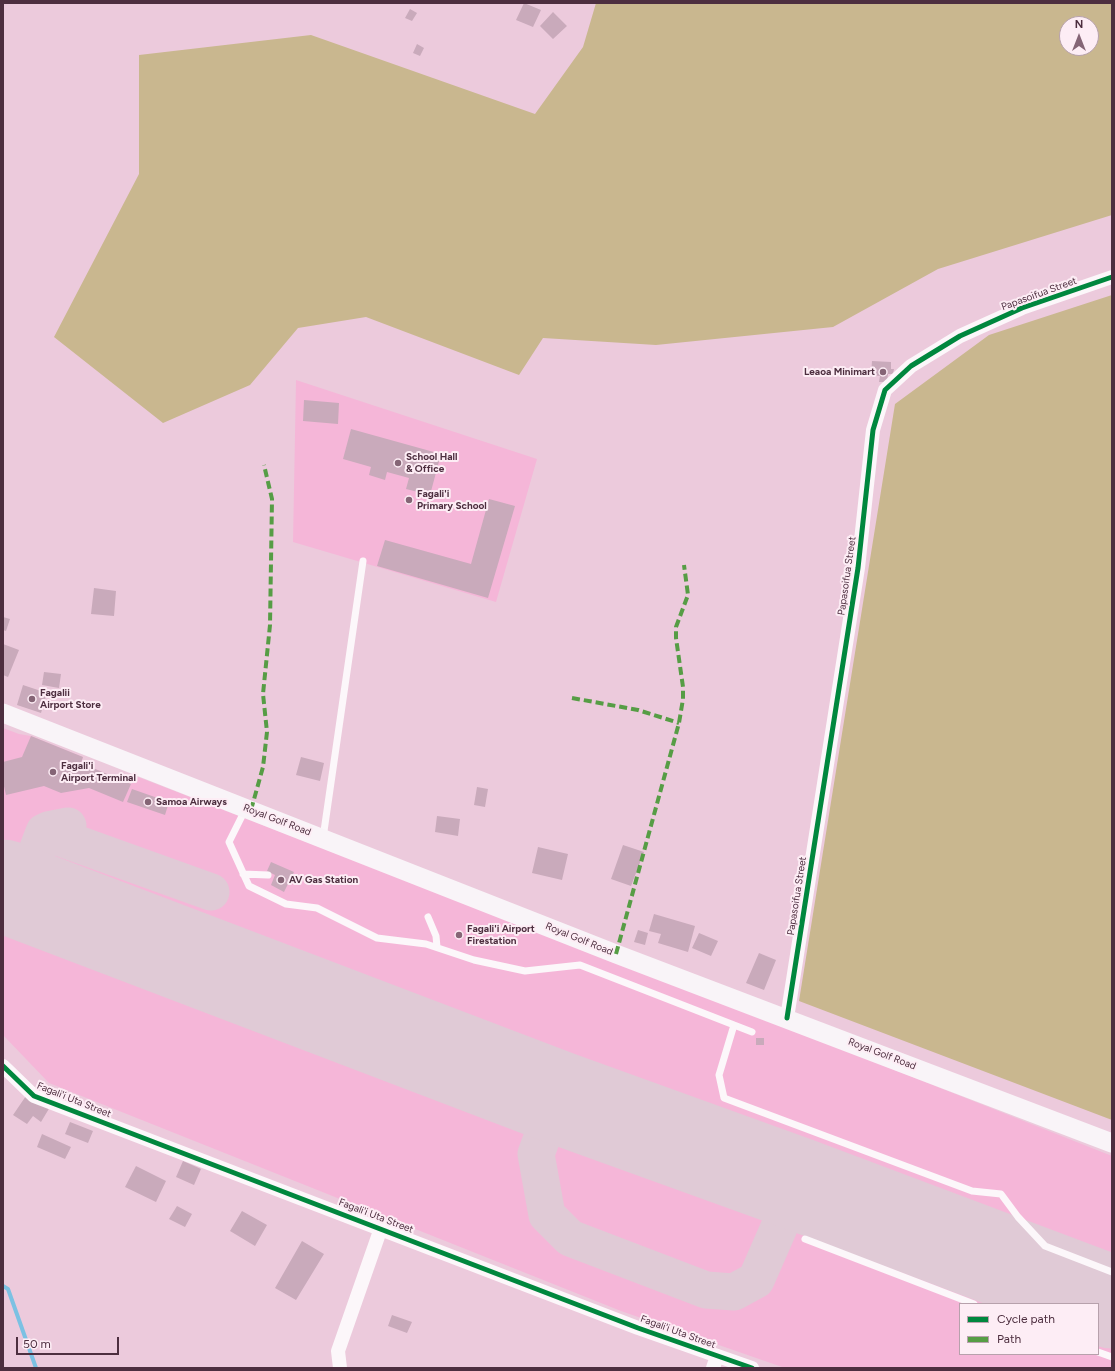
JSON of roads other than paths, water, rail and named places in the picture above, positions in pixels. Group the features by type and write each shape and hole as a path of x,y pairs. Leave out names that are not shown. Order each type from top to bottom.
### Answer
{"main road":[{"name":"Royal Golf Road","path":"3,712 616,954 1112,1143"}],"street":[{"name":"Papasoifua Street","path":"787,1018 858,568 873,430 884,390 911,366 960,336 1022,308 1112,277"},
{"name":"Fagali'i Uta Street","path":"3,1066 34,1096 638,1328 715,1362 752,1368"},
{"path":"340,1368 338,1351 381,1228"}],"lane":[{"path":"323,838 363,561"},
{"path":"246,808 229,842 249,886 286,904 317,908 377,938 426,944 474,960 525,971 580,965 752,1032"},
{"path":"243,874 268,875"},
{"path":"428,917 436,936 437,947"},
{"path":"734,1025 719,1075 724,1098 972,1191 1001,1194 1018,1217 1045,1246 1112,1272"},
{"path":"805,1239 971,1303"},
{"path":"1099,1352 1112,1357"}],"waterway":[{"path":"3,1286 8,1289 36,1368"}],"place":[{"name":"Leaoa Minimart","path":"883,372"},
{"name":"School Hall & Office","path":"398,463"},
{"name":"Fagali'i Primary School","path":"409,500"},
{"name":"Fagalii Airport Store","path":"32,699"},
{"name":"Fagali'i Airport Terminal","path":"53,772"},
{"name":"Samoa Airways","path":"148,802"},
{"name":"AV Gas Station","path":"281,880"},
{"name":"Fagali'i Airport Firestation","path":"459,935"}]}
